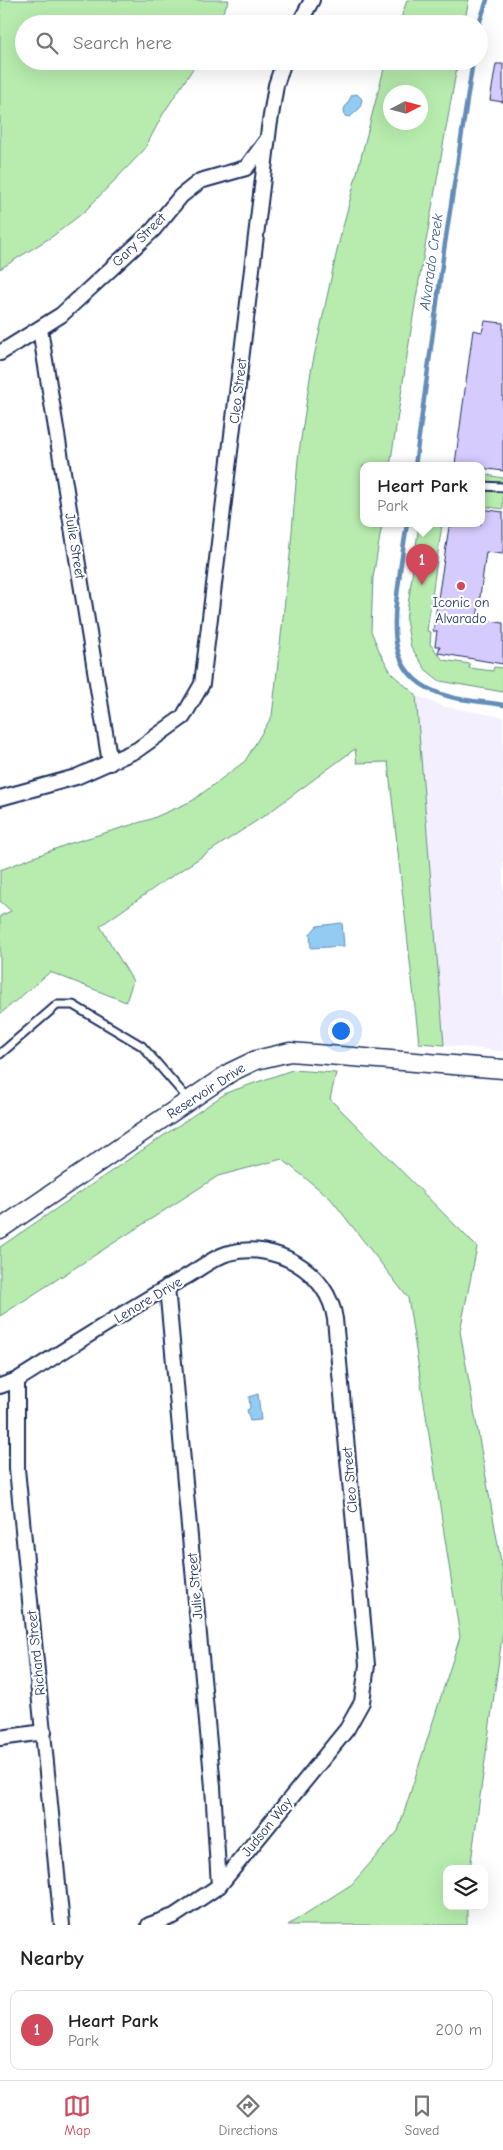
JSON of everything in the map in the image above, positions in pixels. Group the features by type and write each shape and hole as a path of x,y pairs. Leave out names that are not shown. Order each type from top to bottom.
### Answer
{"street":[{"path":"304,15 312,0"},
{"name":"Cleo Street","path":"110,763 137,750 183,717 202,684 269,128 276,85 281,70"},
{"name":"Gary Street","path":"0,353 62,315 153,230 181,196 200,181 246,168 264,145 269,128"},
{"name":"Julie Street","path":"40,329 110,763"},
{"path":"0,798 76,778 110,763"},
{"name":"Reservoir Drive","path":"0,1229 231,1072 256,1060 290,1052 503,1070"},
{"name":"Lenore Drive","path":"0,1386 18,1380 167,1287 227,1253 241,1251 268,1252 304,1268"},
{"name":"Cleo Street","path":"304,1268 324,1288 335,1317 367,1665 362,1702"},
{"name":"Julie Street","path":"167,1287 213,1787 220,1886"},
{"name":"Richard Street","path":"18,1380 17,1469 62,1925"},
{"name":"Judson Way","path":"149,1925 174,1916 220,1886 347,1729 362,1702"},
{"path":"0,1738 44,1732"}],"lane":[{"path":"485,486 503,487"},
{"path":"0,1054 57,1004 73,1005 142,1046 190,1100"}],"shaded area":[{"path":"416,695 441,706 503,717 503,1051 444,1045"}],"green space":[{"path":"0,0 229,0 222,15 15,15 15,70 192,70 163,114 144,150 84,212 53,236 0,269"},
{"path":"407,0 469,0 466,15 402,15"},
{"path":"384,70 456,70 416,298 391,462 360,462 360,527 382,527 373,578 371,631 380,653 392,674 416,695 444,1045 419,1043 388,762 357,763 355,749 267,814 100,926 133,981 126,1002 50,972 0,1014 0,916 11,911 0,901 0,870 68,844 151,819 192,801 245,761 272,716 290,555 298,459 311,371 338,246"},
{"path":"485,475 503,478 503,509 485,507"},
{"path":"419,527 442,527 427,631 431,632 430,644 443,660 470,664 469,668 493,671 494,667 503,668 503,692 440,681 426,670 411,647 406,620"},
{"path":"292,1070 336,1073 330,1099 477,1247 460,1331 503,1573 503,1630 471,1865 443,1865 443,1910 467,1910 467,1925 288,1925 352,1884 398,1831 460,1637 408,1298 331,1199 282,1159 218,1176 0,1316 0,1247 226,1093"}],"water":[{"path":"357,94 362,99 360,108 350,117 345,116 344,109 352,95"},
{"path":"342,923 344,946 311,948 310,934 317,926"},
{"path":"258,1394 261,1420 250,1421 247,1410 250,1408 249,1397"}],"building":[{"path":"496,64 503,64 503,102 490,100"},
{"path":"485,321 503,323 503,471 485,469 485,462 455,462 473,330 482,332"},
{"name":"Iconic on Alvarado","path":"485,510 503,512 503,554 486,552 477,619 503,623 503,664 438,653 440,646 435,646 437,631 433,631 449,527 485,527"}],"waterway":[{"name":"Alvarado Creek","path":"482,15 487,0"},
{"name":"Alvarado Creek","path":"416,462 444,250 472,70"},
{"name":"Alvarado Creek","path":"407,527 395,613 395,629 401,659 408,672 420,683 444,695 503,705"}],"place":[{"name":"Heart Park","path":"422,585"},
{"name":"Iconic on Alvarado","path":"461,586"}]}
